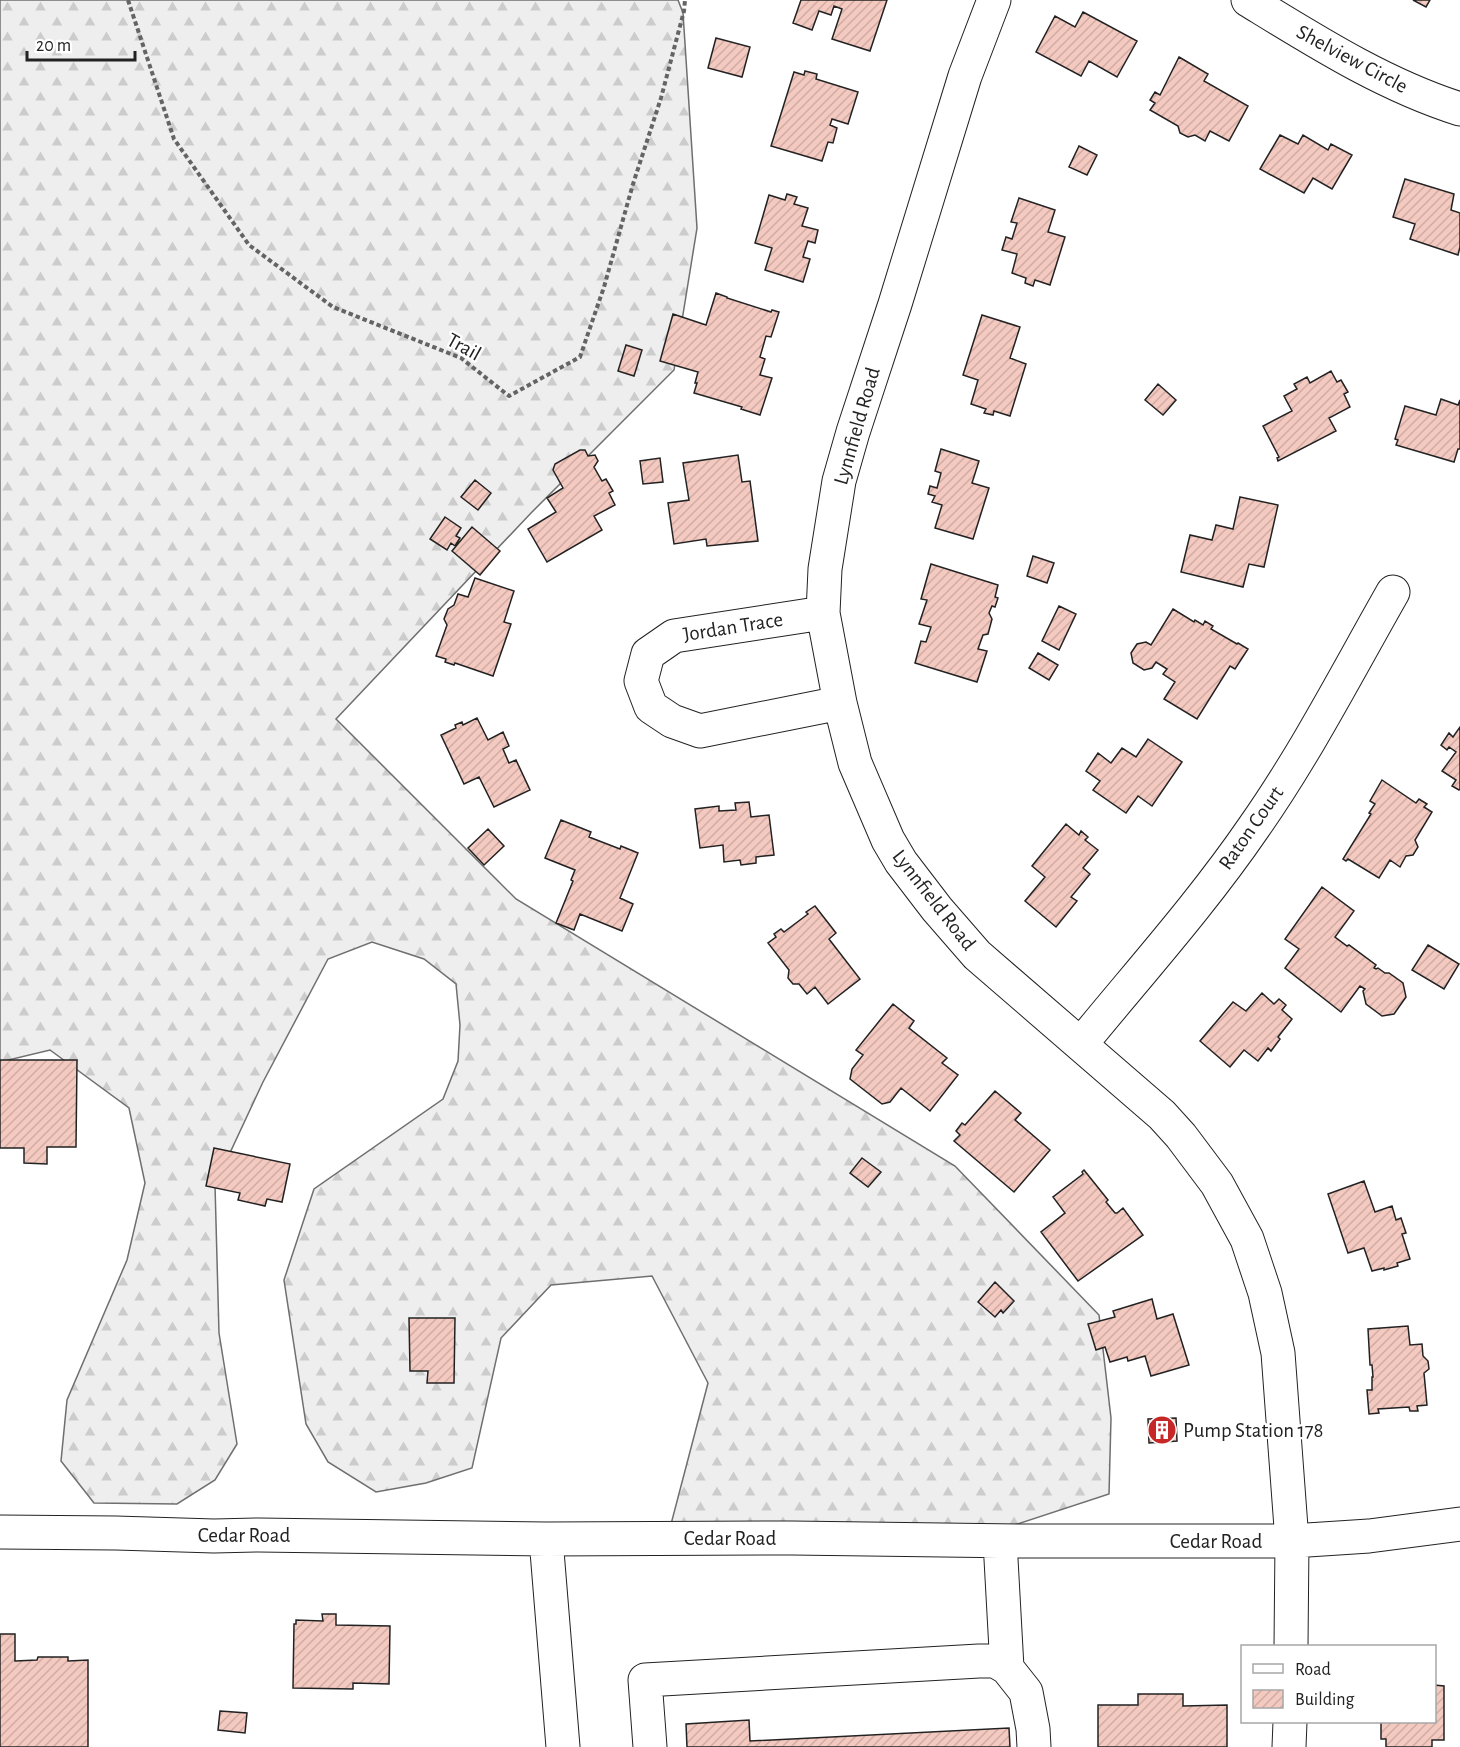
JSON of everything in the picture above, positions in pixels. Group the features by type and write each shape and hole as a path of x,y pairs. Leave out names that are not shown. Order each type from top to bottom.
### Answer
{"street":[{"name":"Lynnfield Road","path":"994,0 965,76 839,481 825,568 824,613 840,703 855,763 888,840 901,862 937,909 977,955 1162,1115 1217,1184 1247,1239 1265,1293 1278,1353 1292,1540 1290,1645"},
{"name":"Shelview Circle","path":"1248,0 1327,48 1427,98 1460,109"},
{"name":"Raton Court","path":"1081,1044 1202,898 1254,827 1296,762 1393,592"},
{"name":"Jordan Trace","path":"824,613 674,636 648,654 641,681 651,706 672,721 700,731 840,703"},
{"name":"Cedar Road","path":"0,1532 546,1539 1292,1540 1369,1536 1460,1524"},
{"path":"546,1539 563,1747"},
{"path":"1000,1540 1007,1668"},
{"path":"650,1747 645,1680 966,1661 995,1661 1007,1668 1026,1692 1034,1747"},
{"path":"1289,1747 1290,1723"}],"path":[{"name":"Trail","path":"128,0 174,140 249,245 333,307 461,358 509,396 580,357 604,287 633,184 661,98 685,0"}],"green space":[{"path":"0,0 678,0 683,13 697,228 674,370 531,513 336,719 516,899 955,1166 1099,1315 1111,1418 1109,1494 941,1549 670,1528 708,1383 652,1276 551,1285 501,1338 472,1468 426,1483 376,1492 328,1462 306,1424 284,1280 314,1189 443,1099 458,1061 460,1025 456,984 424,959 372,942 328,959 263,1082 215,1185 219,1333 237,1444 215,1480 177,1504 94,1503 61,1461 67,1400 127,1260 145,1183 129,1108 50,1050 0,1062"}],"building":[{"path":"801,0 887,0 870,51 832,39 842,9 834,6 831,15 819,11 812,30 793,23"},
{"path":"1413,0 1430,0 1426,7"},
{"path":"1083,12 1137,41 1117,77 1089,61 1081,76 1036,52 1055,16 1075,27"},
{"path":"716,38 750,47 742,77 708,68"},
{"path":"1179,57 1208,74 1204,81 1248,106 1229,141 1210,131 1205,141 1195,135 1188,137 1180,133 1178,126 1150,110 1155,103 1150,100 1155,92 1160,95"},
{"path":"805,71 817,74 816,79 858,92 848,124 832,119 830,125 837,128 833,143 828,142 822,161 771,146 794,72 804,75"},
{"path":"1280,135 1298,144 1303,135 1328,150 1331,144 1352,155 1332,189 1313,178 1304,193 1260,169"},
{"path":"1079,146 1097,155 1087,175 1069,167"},
{"path":"1405,179 1454,194 1451,210 1460,213 1458,255 1410,239 1415,224 1393,217"},
{"path":"787,194 797,197 794,204 808,208 802,226 818,230 815,243 808,241 803,257 810,259 803,282 765,270 772,248 755,243 769,195 785,200"},
{"path":"1019,198 1055,210 1048,232 1065,237 1050,285 1035,280 1033,286 1025,283 1026,278 1012,273 1017,254 1002,250 1006,237 1012,239 1017,223 1011,222"},
{"path":"716,293 771,312 772,310 779,312 771,337 766,336 760,357 765,359 760,375 772,378 760,415 741,409 742,407 694,393 698,372 660,361 673,314 706,325"},
{"path":"982,315 1020,327 1010,358 1026,364 1010,416 994,411 993,415 984,413 986,409 971,404 978,380 963,375"},
{"path":"626,345 642,350 634,376 618,371"},
{"path":"1331,371 1337,382 1341,380 1348,392 1344,394 1350,407 1329,418 1336,431 1278,461 1279,457 1263,426 1292,411 1284,396 1297,389 1294,384 1307,377 1310,383"},
{"path":"1158,384 1176,400 1163,415 1145,400"},
{"path":"1441,399 1458,405 1460,400 1460,449 1458,449 1454,462 1396,445 1398,440 1395,439 1405,406 1436,415"},
{"path":"941,449 979,461 972,483 989,488 973,539 935,528 942,505 932,502 935,496 928,494 930,486 937,488 941,473 935,471"},
{"path":"580,450 585,450 588,456 595,455 598,461 594,467 602,481 606,479 613,491 609,493 615,505 594,516 602,530 547,562 528,529 556,512 547,498 563,488 553,470 555,464"},
{"path":"738,455 742,482 750,481 758,541 707,546 706,539 674,544 668,503 689,500 683,463"},
{"path":"660,458 663,482 643,484 640,461"},
{"path":"475,480 491,493 478,510 461,497"},
{"path":"1240,497 1278,505 1264,567 1249,564 1243,587 1181,572 1190,535 1212,540 1216,525 1233,529"},
{"path":"445,517 461,528 456,536 460,538 455,546 451,543 447,550 430,539"},
{"path":"472,527 500,551 480,575 452,551"},
{"path":"1033,556 1054,563 1047,583 1027,576"},
{"path":"931,564 998,585 995,597 998,598 995,607 992,606 989,613 992,619 988,634 983,635 978,649 987,651 977,682 915,663 921,641 926,642 931,627 919,624 927,600 921,599"},
{"path":"475,578 514,591 504,622 511,624 493,676 455,663 454,665 445,662 446,659 436,656 447,625 444,619 448,609 454,605 458,594 468,597"},
{"path":"1059,606 1076,614 1059,650 1042,641"},
{"path":"1173,609 1194,622 1195,620 1203,625 1205,621 1213,626 1211,629 1248,649 1235,669 1230,666 1197,719 1164,699 1175,682 1163,674 1167,669 1156,662 1152,668 1144,670 1133,663 1131,653 1137,644 1146,642 1151,645"},
{"path":"1038,653 1058,665 1049,680 1029,668"},
{"path":"477,718 488,740 503,732 509,746 503,749 509,763 516,760 530,790 494,807 479,777 464,784 441,735 456,728 455,725 462,722 463,725"},
{"path":"1460,727 1459,790 1452,786 1456,780 1442,771 1456,752 1449,747 1447,750 1441,745 1449,733 1453,737"},
{"path":"1148,739 1182,762 1152,806 1138,796 1126,813 1093,790 1100,781 1086,771 1098,753 1111,763 1122,748 1136,757"},
{"path":"1382,780 1416,803 1419,799 1427,804 1424,807 1432,812 1415,840 1418,847 1413,855 1406,856 1400,867 1390,860 1379,878 1348,859 1346,861 1343,859 1371,814 1369,813 1375,804 1370,801"},
{"path":"749,802 751,817 769,815 774,855 756,857 756,863 741,865 740,860 724,862 723,845 700,848 695,809 719,806 719,811 736,810 735,803"},
{"path":"561,820 591,832 589,837 638,853 620,898 633,904 622,931 580,914 574,930 556,923 573,881 571,880 575,870 545,858"},
{"path":"1066,824 1079,835 1081,831 1088,837 1085,840 1098,850 1083,868 1090,874 1071,897 1077,901 1056,927 1025,901 1045,877 1032,866"},
{"path":"488,829 504,846 484,865 468,848"},
{"path":"1322,887 1354,911 1335,937 1376,965 1374,968 1389,973 1403,983 1406,997 1394,1014 1382,1016 1366,1004 1363,991 1365,989 1360,986 1341,1012 1285,968 1299,949 1285,939"},
{"path":"815,906 836,933 829,939 860,979 828,1004 815,987 807,994 799,984 793,984 788,978 789,970 768,943 776,937 774,934 781,929 784,932"},
{"path":"1428,945 1459,964 1444,989 1412,970"},
{"path":"1262,993 1274,1004 1279,999 1286,1005 1282,1010 1292,1019 1278,1037 1280,1039 1271,1051 1268,1048 1258,1061 1244,1050 1230,1067 1200,1041 1233,1002 1246,1011"},
{"path":"893,1004 914,1021 909,1028 947,1058 942,1063 958,1075 930,1111 901,1088 890,1102 882,1104 850,1079 852,1069 863,1055 856,1050"},
{"path":"0,1060 77,1060 76,1147 47,1147 47,1164 24,1163 24,1148 0,1148"},
{"path":"995,1091 1021,1113 1015,1120 1050,1150 1014,1192 954,1141 960,1135 956,1131 962,1123 965,1125"},
{"path":"214,1148 290,1164 282,1202 267,1199 265,1206 238,1200 240,1193 206,1186"},
{"path":"862,1158 881,1172 868,1187 850,1173"},
{"path":"1084,1170 1108,1200 1106,1202 1115,1213 1123,1208 1143,1235 1078,1281 1041,1232 1065,1213 1053,1197 1083,1174"},
{"path":"1364,1181 1375,1212 1392,1206 1396,1220 1401,1218 1406,1233 1402,1234 1410,1259 1397,1263 1398,1266 1372,1271 1364,1248 1348,1253 1328,1194"},
{"path":"995,1282 1014,1301 1003,1313 1001,1310 995,1317 978,1302"},
{"path":"1152,1299 1157,1319 1173,1314 1189,1365 1151,1376 1145,1356 1128,1361 1127,1357 1110,1362 1105,1347 1096,1350 1088,1324 1115,1317 1113,1311"},
{"path":"409,1318 455,1318 454,1383 427,1383 428,1371 410,1371"},
{"path":"1408,1326 1410,1345 1422,1344 1423,1356 1428,1361 1429,1369 1424,1373 1427,1405 1417,1406 1418,1411 1410,1411 1409,1407 1378,1409 1379,1413 1369,1414 1367,1390 1372,1390 1373,1377 1368,1329"},
{"name":"Pump Station 178","path":"1176,1418 1177,1441 1149,1443 1148,1419"},
{"path":"322,1614 336,1614 336,1625 390,1626 389,1684 353,1683 353,1689 293,1688 294,1624 296,1620 323,1621"},
{"path":"0,1634 15,1634 15,1661 37,1660 38,1657 68,1657 68,1661 88,1660 88,1747 0,1747"},
{"path":"1436,1685 1444,1686 1444,1740 1432,1740 1432,1747 1386,1747 1386,1739 1381,1739 1381,1723 1436,1723"},
{"path":"1138,1694 1183,1694 1183,1706 1227,1705 1227,1747 1098,1747 1098,1705 1138,1705"},
{"path":"220,1711 247,1713 245,1733 218,1730"},
{"path":"749,1720 750,1741 1009,1728 1010,1747 687,1747 686,1724"}],"place":[{"name":"Pump Station 178","path":"1162,1430"}]}
